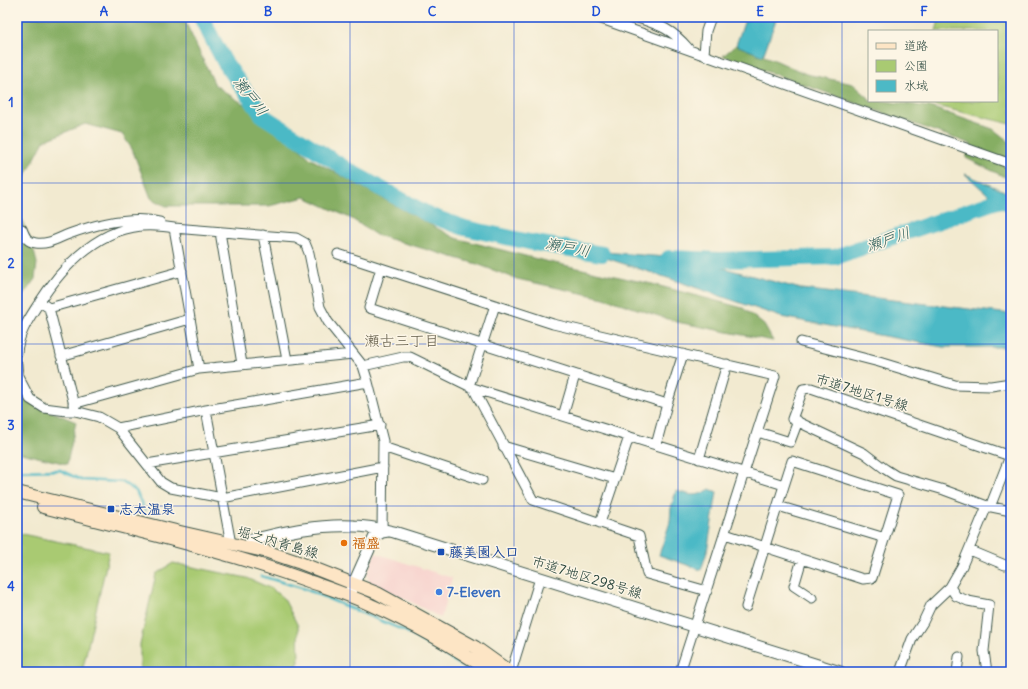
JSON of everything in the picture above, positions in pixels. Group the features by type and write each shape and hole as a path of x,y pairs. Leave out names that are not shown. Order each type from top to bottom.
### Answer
{"main road":[{"name":"堀之内青島線","path":"17,492 268,552 354,583 421,616 475,647 510,672"},
{"name":"堀之内青島線","path":"17,500 224,553 279,570 373,606 416,627 469,657 491,672"}],"street":[{"path":"596,17 1011,164"},
{"path":"635,17 662,21 688,49"},
{"path":"704,54 706,31 711,17"},
{"path":"22,229 24,236 28,241 48,243 94,226 122,221 150,220 163,223 174,228"},
{"path":"17,353 17,346 23,329 66,266 100,240 121,230 155,226 296,238 305,244 309,253 320,307 328,322 363,366 380,425 383,447 385,531 375,536 348,596"},
{"path":"174,228 199,369"},
{"path":"220,232 242,364"},
{"path":"264,235 287,360"},
{"path":"338,254 553,324 775,376 680,672"},
{"path":"381,268 369,308 667,404"},
{"path":"49,308 182,271"},
{"path":"40,302 49,308 74,408"},
{"path":"495,305 482,345 471,387 533,500 639,536 647,574 707,591"},
{"path":"61,356 190,319"},
{"path":"800,342 879,362 955,385 991,386 1011,383"},
{"path":"17,364 18,376 30,399 44,408 74,408 199,369 353,354"},
{"path":"656,445 667,404 684,354"},
{"path":"363,366 403,357 410,357 471,387 784,485"},
{"path":"699,459 727,364"},
{"path":"563,416 575,375"},
{"path":"118,428 206,410 368,382"},
{"name":"市道7地区1号線","path":"798,421 792,419 803,389 812,388 1011,455"},
{"path":"74,408 99,417 118,428 161,482 171,488 222,498 383,467"},
{"path":"206,410 231,544"},
{"path":"758,432 790,442 798,421 864,453 896,476 944,490 989,507 1011,511"},
{"path":"147,464 380,425"},
{"path":"600,523 629,437"},
{"path":"503,446 614,479"},
{"path":"383,447 482,480"},
{"path":"900,672 912,639 923,622 930,605 950,587 962,566 1011,455"},
{"path":"725,534 765,546 864,579 872,578 898,495 792,461 784,485 778,506 765,546 746,608"},
{"path":"778,506 885,538"},
{"name":"市道7地区298号線","path":"251,540 319,527 353,526 385,531 696,626 840,672"},
{"path":"969,550 1005,565"},
{"path":"802,558 794,586 812,598"},
{"path":"510,672 540,578"},
{"path":"950,587 956,596 968,601 989,605 984,651 987,672"},
{"path":"957,672 959,657"}],"shaded area":[{"path":"375,553 452,578 441,618 400,596 369,582 367,573"}],"green space":[{"path":"17,17 183,17 215,85 263,116 311,159 455,238 545,261 652,284 743,308 764,325 773,341 677,322 604,298 517,279 477,264 376,235 352,219 305,197 269,206 166,206 151,198 132,149 122,134 85,124 44,141 23,181 18,212 32,243 37,263 35,279 22,297 17,348"},
{"path":"940,17 1011,17 1011,124 936,106 934,102 998,102 998,30 936,30"},
{"path":"736,45 806,74 853,84 868,97 868,102 892,102 930,107 993,129 1011,143 1011,180 966,158 971,144 723,56"},
{"path":"17,397 76,422 67,464 17,452"},
{"path":"17,533 109,552 82,672 17,672"},
{"path":"173,563 247,578 272,589 284,599 298,626 299,662 293,672 140,672 140,644 156,574"}],"water":[{"path":"746,17 777,17 763,56 736,45"},
{"path":"965,174 1011,194 1011,215"},
{"path":"581,250 690,259 801,289 1011,314 1011,347 943,347 781,317"},
{"path":"710,489 717,492 707,552 701,570 659,555 670,522 671,508 676,491 697,495"}],"waterway":[{"name":"瀬戸川","path":"201,17 224,61 263,116 351,172 431,216 465,228 529,242 602,254"},
{"name":"瀬戸川","path":"669,258 718,260 835,257 1000,200 1011,204"},
{"path":"17,471 60,470 81,480 122,482 136,491 145,511"},
{"path":"261,576 305,589 405,631 472,672"}],"place":[{"name":"志太温泉","path":"111,509"},
{"name":"福盛","path":"344,543"},
{"name":"藤美園入口","path":"441,552"},
{"name":"7-Eleven","path":"439,592"}],"district":[{"name":"瀬古三丁目","path":"402,340"}]}
